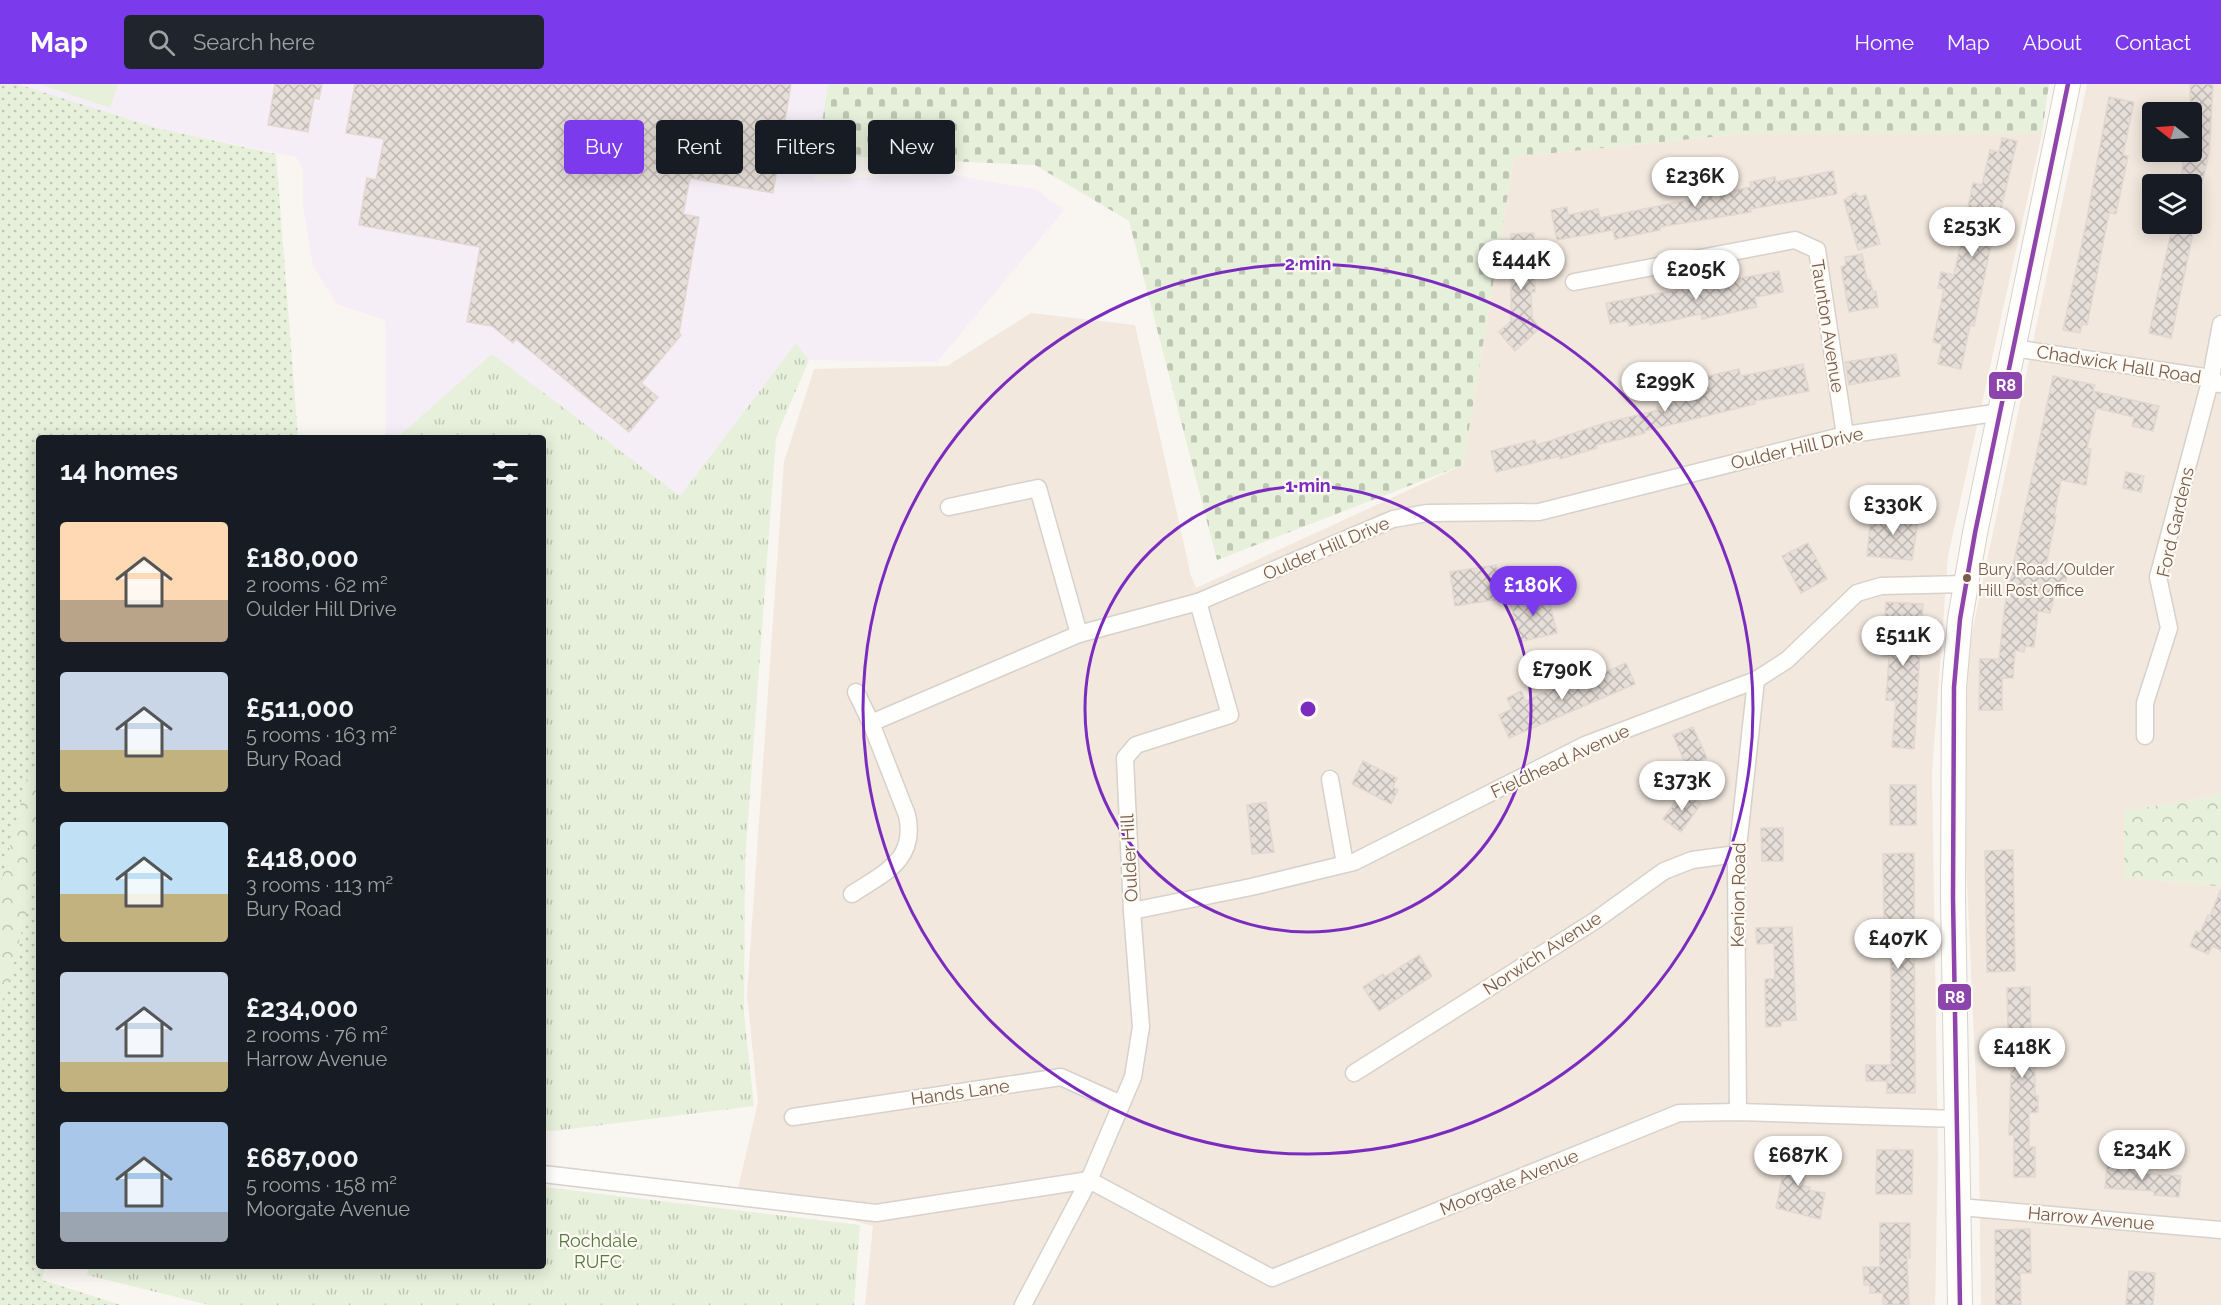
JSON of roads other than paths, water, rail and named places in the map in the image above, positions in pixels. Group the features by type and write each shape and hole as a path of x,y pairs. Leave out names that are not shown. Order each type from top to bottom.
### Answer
{"main road":[{"path":"1960,1305 1953,877 1954,687 1960,619 1987,476 2068,84"}],"street":[{"name":"Taunton Avenue","path":"1574,282 1796,240 1817,250 1845,435"},
{"name":"Ford Gardens","path":"2145,736 2145,703 2169,628 2158,577 2216,382 2221,324"},
{"name":"Chadwick Hall Road","path":"2014,348 2216,382"},
{"name":"Oulder Hill Drive","path":"871,723 1079,634 1198,602 1393,519 1428,513 1539,512 1845,435 2001,412"},
{"path":"949,507 1038,488 1079,634"},
{"name":"Fieldhead Avenue","path":"1132,911 1251,887 1354,862 1585,745 1756,680 1786,660 1857,592 1881,586 1966,584"},
{"name":"Oulder Hill","path":"1023,1305 1089,1180 1133,1077 1141,1027 1132,911 1125,758 1136,745 1230,715 1198,602"},
{"name":"Kenion Road","path":"1738,1112 1737,854 1756,680"},
{"path":"852,894 892,868 908,843 910,829 907,815 871,723 856,692"},
{"path":"1330,779 1345,864"},
{"name":"Norwich Avenue","path":"1354,1073 1596,920 1664,871 1692,861 1737,854"},
{"name":"Hands Lane","path":"793,1117 1061,1077 1121,1104"},
{"name":"Moorgate Avenue","path":"1089,1180 1272,1278 1679,1113 1738,1112 1958,1119"},
{"path":"546,1174 876,1213 1089,1180"},
{"name":"Harrow Avenue","path":"1960,1207 2221,1230"}],"place":[{"name":"Bury Road/Oulder Hill Post Office","path":"1967,578"}],"park label":[{"name":"Rochdale RUFC","path":"598,1250"}]}
